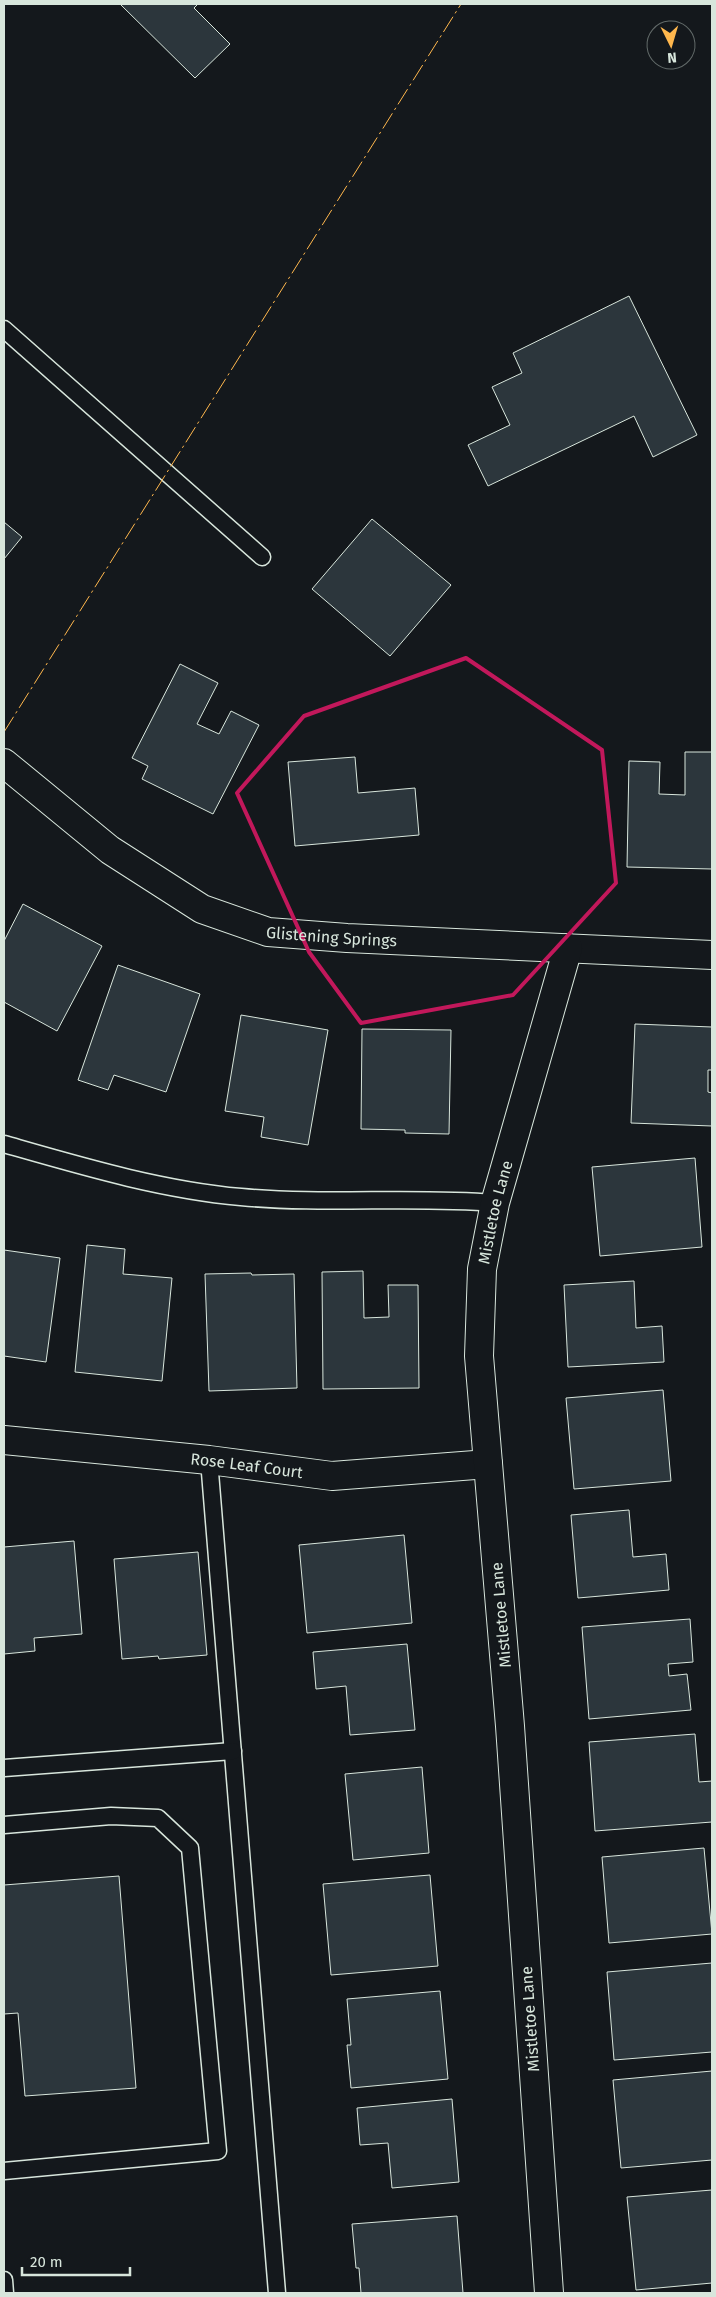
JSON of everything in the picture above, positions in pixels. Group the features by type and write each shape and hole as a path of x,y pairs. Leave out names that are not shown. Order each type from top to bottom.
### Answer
{"street":[{"name":"Glistening Springs","path":"4,763 110,850 202,909 268,932 347,938 712,954"},
{"name":"Mistletoe Lane","path":"548,2293 510,1726 480,1356 482,1269 495,1203 568,948"},
{"name":"Rose Leaf Court","path":"4,1440 209,1460 332,1476 488,1464"}],"lane":[{"path":"4,329 262,557"},
{"path":"4,1144 162,1184 241,1197 333,1200 455,1200 495,1203"},
{"path":"209,1460 277,2293"},
{"path":"4,1768 232,1751"},
{"path":"4,1825 111,1816 158,1818 190,1848 218,2151 4,2171"},
{"path":"4,2280 5,2293"}],"highlighted area":[{"path":"466,658 602,750 616,883 513,995 361,1023 309,952 237,793 304,716"}],"building":[{"path":"120,4 198,4 194,8 230,44 195,78"},
{"path":"629,296 697,435 653,457 634,416 488,486 468,445 510,425 492,387 522,373 513,353"},
{"path":"372,519 451,585 390,656 312,589"},
{"path":"4,522 22,537 4,559"},
{"path":"180,664 218,683 197,724 219,734 231,711 259,725 213,814 142,779 148,766 132,758"},
{"path":"685,752 712,752 712,869 627,867 629,761 660,762 659,794 685,795"},
{"path":"355,757 358,793 415,788 419,835 295,846 288,762"},
{"path":"23,904 102,946 57,1031 4,1002 4,941"},
{"path":"118,965 200,994 166,1092 114,1075 108,1090 78,1080"},
{"path":"241,1015 328,1030 308,1145 261,1137 264,1117 225,1111"},
{"path":"635,1024 712,1027 712,1070 708,1070 708,1092 712,1093 712,1126 631,1123"},
{"path":"362,1029 451,1030 449,1134 361,1129"},
{"path":"695,1158 702,1247 600,1256 592,1167"},
{"path":"87,1245 125,1249 123,1274 172,1278 162,1381 75,1372"},
{"path":"4,1250 60,1258 46,1362 4,1356"},
{"path":"363,1271 364,1318 389,1317 388,1285 418,1285 419,1388 323,1389 322,1272"},
{"path":"251,1273 252,1275 294,1274 297,1388 209,1391 205,1274"},
{"path":"634,1281 636,1328 662,1326 664,1362 568,1367 564,1285"},
{"path":"663,1390 671,1481 574,1489 566,1398"},
{"path":"629,1510 633,1557 666,1554 669,1590 578,1598 571,1515"},
{"path":"404,1535 412,1623 307,1633 299,1545"},
{"path":"74,1541 82,1634 34,1638 35,1651 4,1654 4,1547"},
{"path":"198,1552 207,1655 159,1659 158,1656 122,1659 114,1559"},
{"path":"690,1619 693,1662 668,1664 669,1676 687,1674 691,1710 589,1719 582,1627"},
{"path":"407,1644 415,1730 350,1735 346,1686 316,1689 313,1652"},
{"path":"695,1734 699,1782 712,1781 712,1822 595,1831 589,1742"},
{"path":"422,1767 429,1853 353,1860 345,1774"},
{"path":"704,1848 712,1934 609,1943 602,1857"},
{"path":"430,1875 438,1966 331,1975 323,1884"},
{"path":"119,1876 136,2088 25,2096 18,2013 4,2014 4,1885"},
{"path":"712,1963 712,2052 614,2060 607,1972"},
{"path":"440,1991 448,2079 351,2088 347,2045 351,2045 347,1999"},
{"path":"712,2071 712,2160 621,2168 613,2080"},
{"path":"452,2099 459,2182 392,2188 388,2143 360,2145 357,2108"},
{"path":"712,2190 712,2283 636,2290 627,2197"},
{"path":"457,2216 463,2293 361,2293 359,2268 356,2268 352,2224"}],"power":[{"path":"4,732 461,4"}]}
